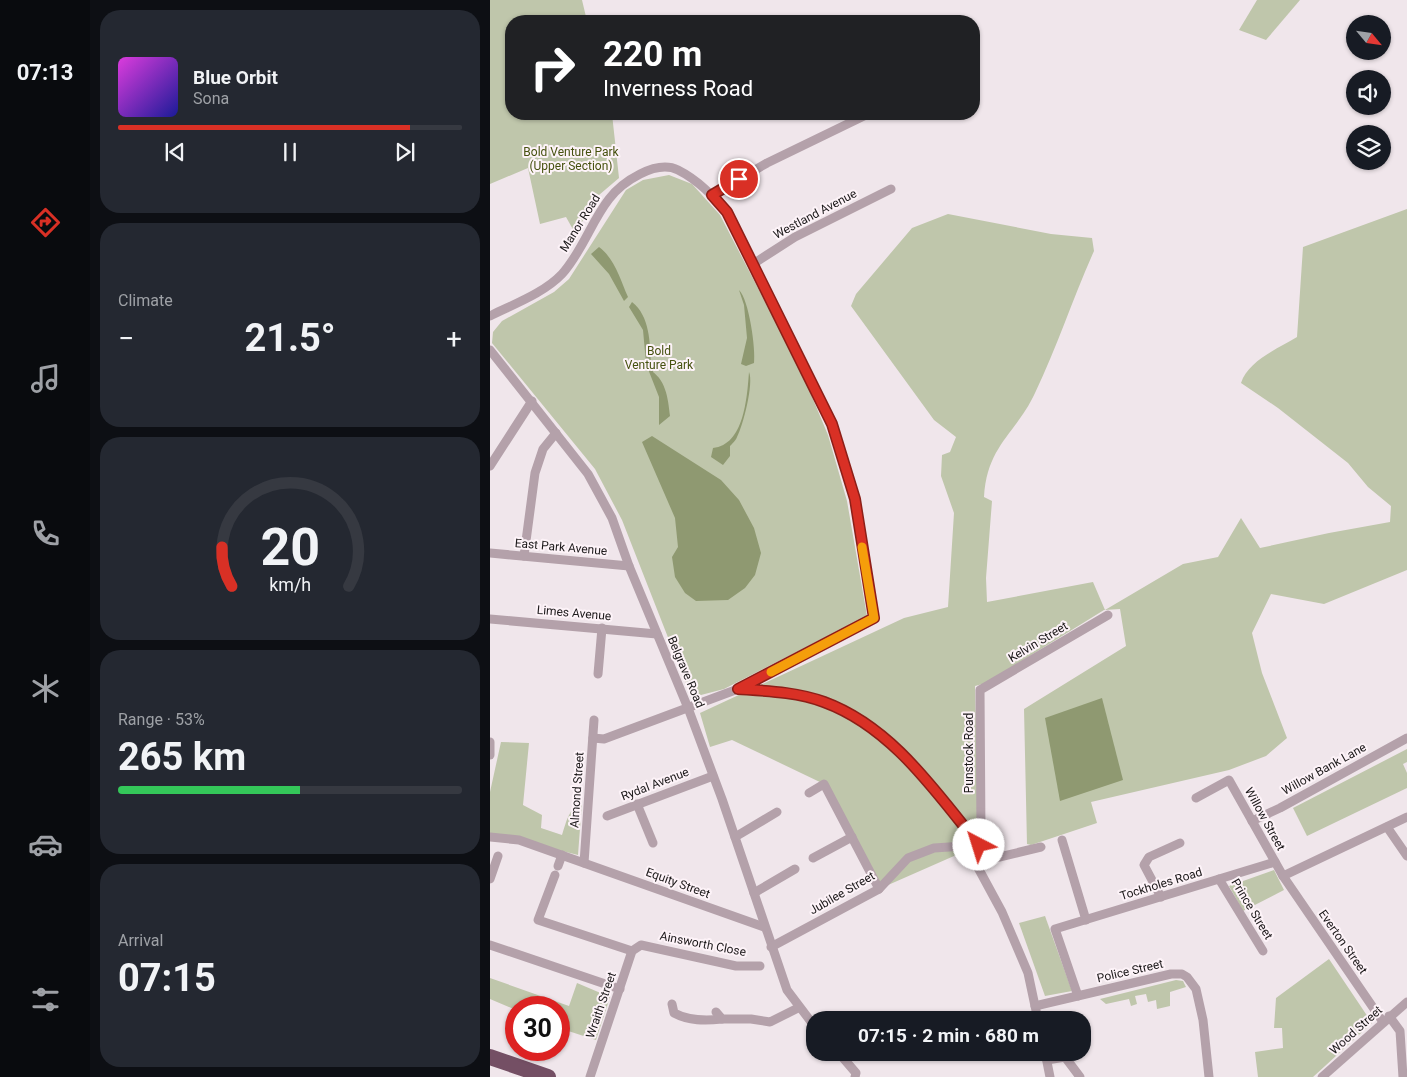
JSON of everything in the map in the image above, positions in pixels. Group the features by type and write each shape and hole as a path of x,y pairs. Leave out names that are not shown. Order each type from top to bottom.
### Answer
{"highway":[{"path":"490,1057 548,1077"}],"street":[{"path":"712,195 767,163 856,120"},
{"name":"Manor Road","path":"490,316 552,284 564,272 608,199 618,188 632,178 658,169 677,169 712,195 727,212 832,424 855,499 874,618 738,689"},
{"name":"Westland Avenue","path":"753,264 795,237 891,189"},
{"name":"Belgrave Road","path":"490,350 532,400 592,481 612,518 656,634 688,708 735,837 786,990 806,1017"},
{"path":"490,466 532,400"},
{"path":"524,556 534,473 543,449 556,433"},
{"name":"East Park Avenue","path":"490,553 629,566"},
{"name":"Kelvin Street","path":"980,690 1108,615"},
{"name":"Limes Avenue","path":"490,619 656,634"},
{"path":"598,674 602,628"},
{"path":"593,738 604,739 738,689 781,691 824,702 865,723 905,756 979,845"},
{"name":"Punstock Road","path":"977,858 982,833 980,690"},
{"name":"Almond Street","path":"584,863 594,720"},
{"name":"Willow Bank Lane","path":"1252,820 1280,808 1407,738"},
{"path":"490,743 490,755"},
{"name":"Rydal Avenue","path":"607,816 713,776"},
{"name":"Willow Street","path":"1196,798 1230,780 1283,876"},
{"path":"809,793 824,784 879,889"},
{"path":"638,804 653,843"},
{"path":"735,837 777,812"},
{"path":"1283,876 1407,817"},
{"path":"1387,827 1407,856"},
{"name":"Equity Street","path":"490,837 502,842 519,840 764,927"},
{"path":"813,858 852,837"},
{"path":"1062,840 1086,920"},
{"path":"1161,897 1144,865 1149,857 1180,844"},
{"name":"Jubilee Street","path":"771,948 879,889 908,858 934,848 979,845"},
{"path":"1036,1011 1028,973 1002,912 976,864 977,858 991,859 1041,847"},
{"path":"562,855 538,920 632,951"},
{"path":"490,879 498,856"},
{"name":"Tockholes Road","path":"1078,996 1055,929 1275,862"},
{"path":"754,893 795,869"},
{"name":"Everton Street","path":"1283,876 1386,1019 1400,1031 1403,1077"},
{"name":"Prince Street","path":"1219,879 1263,951"},
{"path":"490,945 620,989"},
{"name":"Ainsworth Close","path":"632,951 641,945 736,966 760,966"},
{"name":"Wraith Street","path":"590,1077 632,951"},
{"name":"Police Street","path":"1035,1006 1171,974 1182,974 1187,977 1196,989 1203,1020 1209,1077"},
{"name":"Wood Street","path":"1322,1077 1407,1002"},
{"path":"672,1004 674,1012 682,1017 705,1020 719,1016 770,1022 798,1008"},
{"path":"846,1061 859,1076"},
{"path":"1042,1077 1045,1061"},
{"path":"1047,1061 1050,1077"},
{"path":"1068,1061 1080,1077"}],"green space":[{"name":"Bold Venture Park (Upper Section)","path":"490,0 582,0 586,15 505,15 505,120 613,120 619,178 599,195 575,233 566,217 540,224 528,168 490,184"},
{"path":"1257,0 1300,0 1266,40 1239,30"},
{"name":"Bold Venture Park","path":"669,175 692,184 720,215 802,373 828,435 847,501 867,616 724,689 701,695 689,691 622,520 595,469 492,343 493,332 502,321 554,292 569,279 626,190 643,180"},
{"path":"1407,209 1407,570 1324,604 1271,594 1252,633 1262,673 1287,738 1266,756 1229,770 1091,802 1097,823 1031,845 1027,844 1024,709 1126,646 1120,609 1105,610 1183,564 1218,557 1241,518 1260,548 1390,522 1391,506 1368,487 1348,463 1278,408 1241,383 1250,368 1257,362 1297,337 1303,247"},
{"path":"948,214 1051,234 1092,238 1094,251 1043,376 1027,407 996,452 986,479 984,497 992,501 986,578 987,602 1093,582 1105,610 986,683 975,686 979,845 879,889 824,784 732,740 710,747 700,713 904,618 948,607 954,513 941,476 942,455 950,452 956,437 934,420 851,306 856,294 912,228"},
{"path":"501,742 529,743 523,805 542,815 541,828 562,835 571,812 582,802 578,855 490,833 490,792"},
{"path":"1407,749 1407,762 1403,764 1407,773 1407,788 1307,836 1293,808"},
{"path":"1274,870 1284,890 1243,911 1229,886"},
{"path":"1045,916 1072,991 1045,996 1019,923"},
{"path":"1329,959 1372,1023 1313,1077 1258,1077 1255,1052 1283,1048 1282,1028 1274,1028 1276,998"},
{"path":"490,978 541,996 505,996 505,1005 490,999"},
{"path":"1176,980 1183,981 1186,987 1170,992 1170,1006 1157,1009 1156,1000 1148,1002 1146,994 1135,996 1137,1004 1131,1006 1129,999 1106,1004 1100,999"},
{"path":"577,983 610,997 596,1040 570,1032 570,1003"}],"shaded area":[{"path":"599,247 609,257 616,270 628,297 624,301 609,274 591,254"},
{"path":"739,290 743,295 749,314 754,347 754,363 746,366 741,364 747,338 744,305"},
{"path":"632,302 646,322 651,364 646,363 643,330 629,307"},
{"path":"648,369 659,378 665,389 668,402 670,416 659,425 659,397"},
{"path":"749,372 750,385 745,414 739,432 730,446 730,456 723,465 711,457 713,448 723,445 731,439 742,419"},
{"path":"652,436 721,480 739,500 754,528 761,553 755,575 745,588 728,600 696,601 685,593 675,577 672,557 678,547 675,518 642,442"},
{"path":"1102,698 1123,780 1060,801 1045,718"}],"waterway":[{"path":"651,364 652,371"}],"slow traffic":[{"path":"771,672 874,618 862,547"}],"route":[{"path":"739,179 712,195 727,212 832,424 855,499 874,618 738,689 781,691 824,702 865,723 905,756 979,845"}]}
